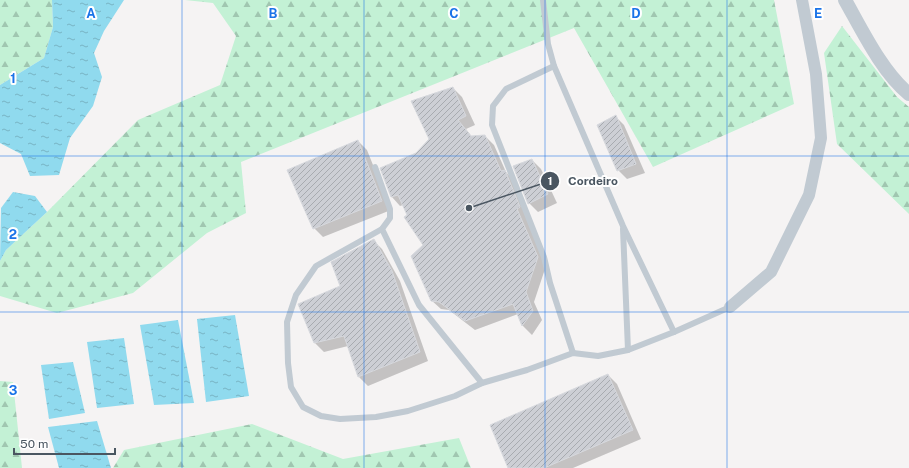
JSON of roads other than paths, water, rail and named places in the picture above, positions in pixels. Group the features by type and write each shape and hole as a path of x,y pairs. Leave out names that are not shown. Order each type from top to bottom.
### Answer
{"street":[{"path":"730,307 771,272 809,195 821,138 816,74 802,0"},
{"path":"845,0 865,37 887,70 909,94"}],"lane":[{"path":"543,0 548,44 554,66 623,226 674,332"},
{"path":"554,66 506,89 493,106 492,125 544,256 550,283 573,353"},
{"path":"375,167 390,209 390,218 382,229 316,266 296,295 287,322 288,363 291,387 303,407 321,416 340,418 376,417 408,411 455,396 482,384 527,370 573,353 598,356 628,350 674,332 730,307"},
{"path":"623,226 628,350"},
{"path":"382,229 419,305 482,384"}],"water":[{"path":"52,0 124,0 104,31 94,53 102,77 93,106 70,138 59,175 30,176 21,154 0,143 0,85 44,58 53,27"},
{"path":"13,192 35,196 47,212 6,250 0,261 1,208"},
{"path":"235,315 249,396 206,402 197,319"},
{"path":"178,320 194,403 154,405 140,325"},
{"path":"124,338 134,404 97,408 87,342"},
{"path":"73,362 85,413 49,419 41,365"},
{"path":"97,421 111,468 59,468 48,427"}],"place":[{"name":"Cordeiro","path":"469,208"}]}
